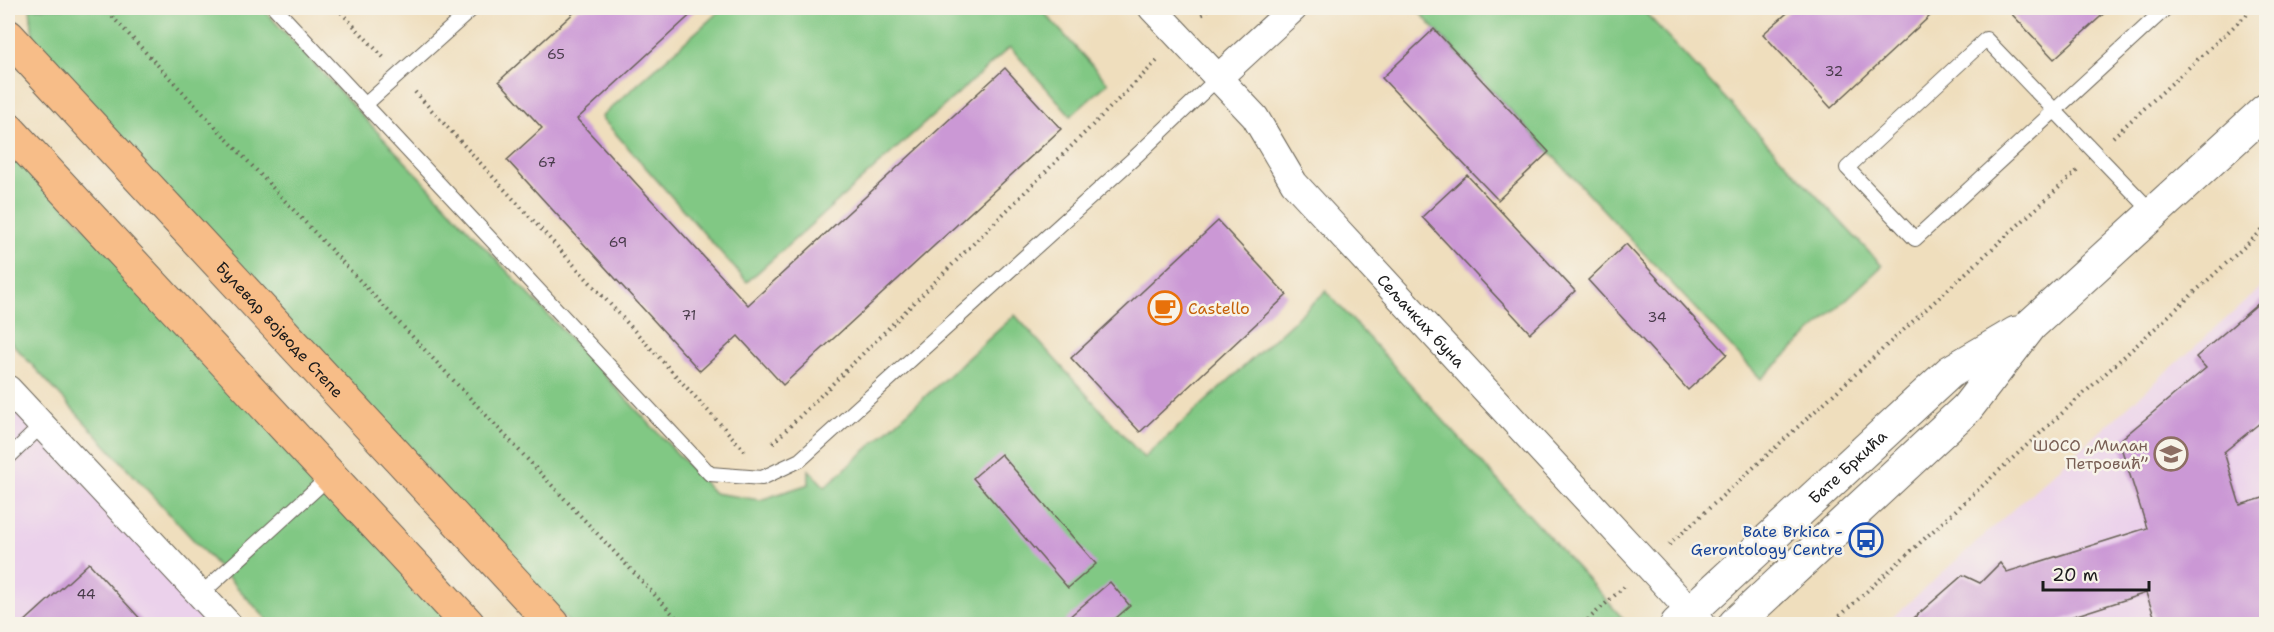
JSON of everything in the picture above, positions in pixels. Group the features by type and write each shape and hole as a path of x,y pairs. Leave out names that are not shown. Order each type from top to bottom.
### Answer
{"main road":[{"name":"Булевар војводе Степе","path":"8,36 553,624"},
{"path":"8,129 468,624"}],"street":[{"name":"Сељачких буна","path":"1152,8 1254,117 1294,183 1647,565 1689,620"},
{"path":"1218,78 1294,8"},
{"name":"Бате Бркића","path":"1735,624 1967,408 2031,325 2266,110"},
{"name":"Бате Бркића","path":"1689,620 1950,372 2031,325"},
{"path":"8,388 228,624"}],"lane":[{"path":"275,8 710,474 762,478 800,460 1133,159 1218,78"},
{"path":"366,104 473,8"},
{"path":"2153,213 2055,110 1986,39 1847,168 1915,239 2055,110 2166,8"},
{"path":"8,458 42,425"},
{"path":"200,595 330,476"}],"path":[{"path":"104,8 682,624"},
{"path":"337,8 746,453"},
{"path":"771,445 1209,8"},
{"path":"1583,624 2254,8"},
{"path":"1831,624 2266,227"}],"shaded area":[{"name":"ШОСО „Милан Петровић”","path":"2266,283 2266,624 1885,624"},
{"path":"8,401 216,624 8,624"}],"green space":[{"path":"30,8 262,8 714,493 760,500 809,484 809,470 825,487 1015,315 1144,458 1326,291 1628,624 570,624 34,46"},
{"path":"723,8 1040,8 1108,83 1071,116 1010,47 747,282 601,117"},
{"path":"1420,8 1641,8 1882,266 1761,379 1417,10"},
{"path":"8,145 455,624 271,624 8,339"}],"building":[{"path":"579,8 698,8 577,119 748,305 1005,68 1061,129 783,385 738,336 700,371 507,160 542,128 499,81"},
{"path":"1793,8 1922,8 1930,16 1831,108 1763,34"},
{"path":"2006,8 2110,8 2054,59"},
{"path":"1434,29 1549,152 1498,200 1382,78"},
{"path":"1467,175 1575,291 1530,333 1422,217"},
{"path":"1218,221 1287,295 1140,432 1071,358"},
{"path":"1626,244 1727,354 1688,390 1588,280"},
{"name":"ШОСО „Милан Петровић”","path":"2266,297 2266,418 2224,452 2240,505 2266,497 2266,624 2157,624 2146,593 2049,624 1907,624 1963,575 1980,583 2000,563 2007,572 2147,528 2119,441 2206,368 2196,357"},
{"path":"1001,454 1096,564 1068,588 973,478"},
{"path":"89,563 145,624 22,624"},
{"path":"1110,582 1130,606 1109,624 1061,624"}],"place":[{"name":"Castello","path":"1165,308"},
{"name":"ШОСО „Милан Петровић”","path":"2171,454"},
{"name":"Bate Brkica - Gerontology Centre","path":"1866,540"}]}
